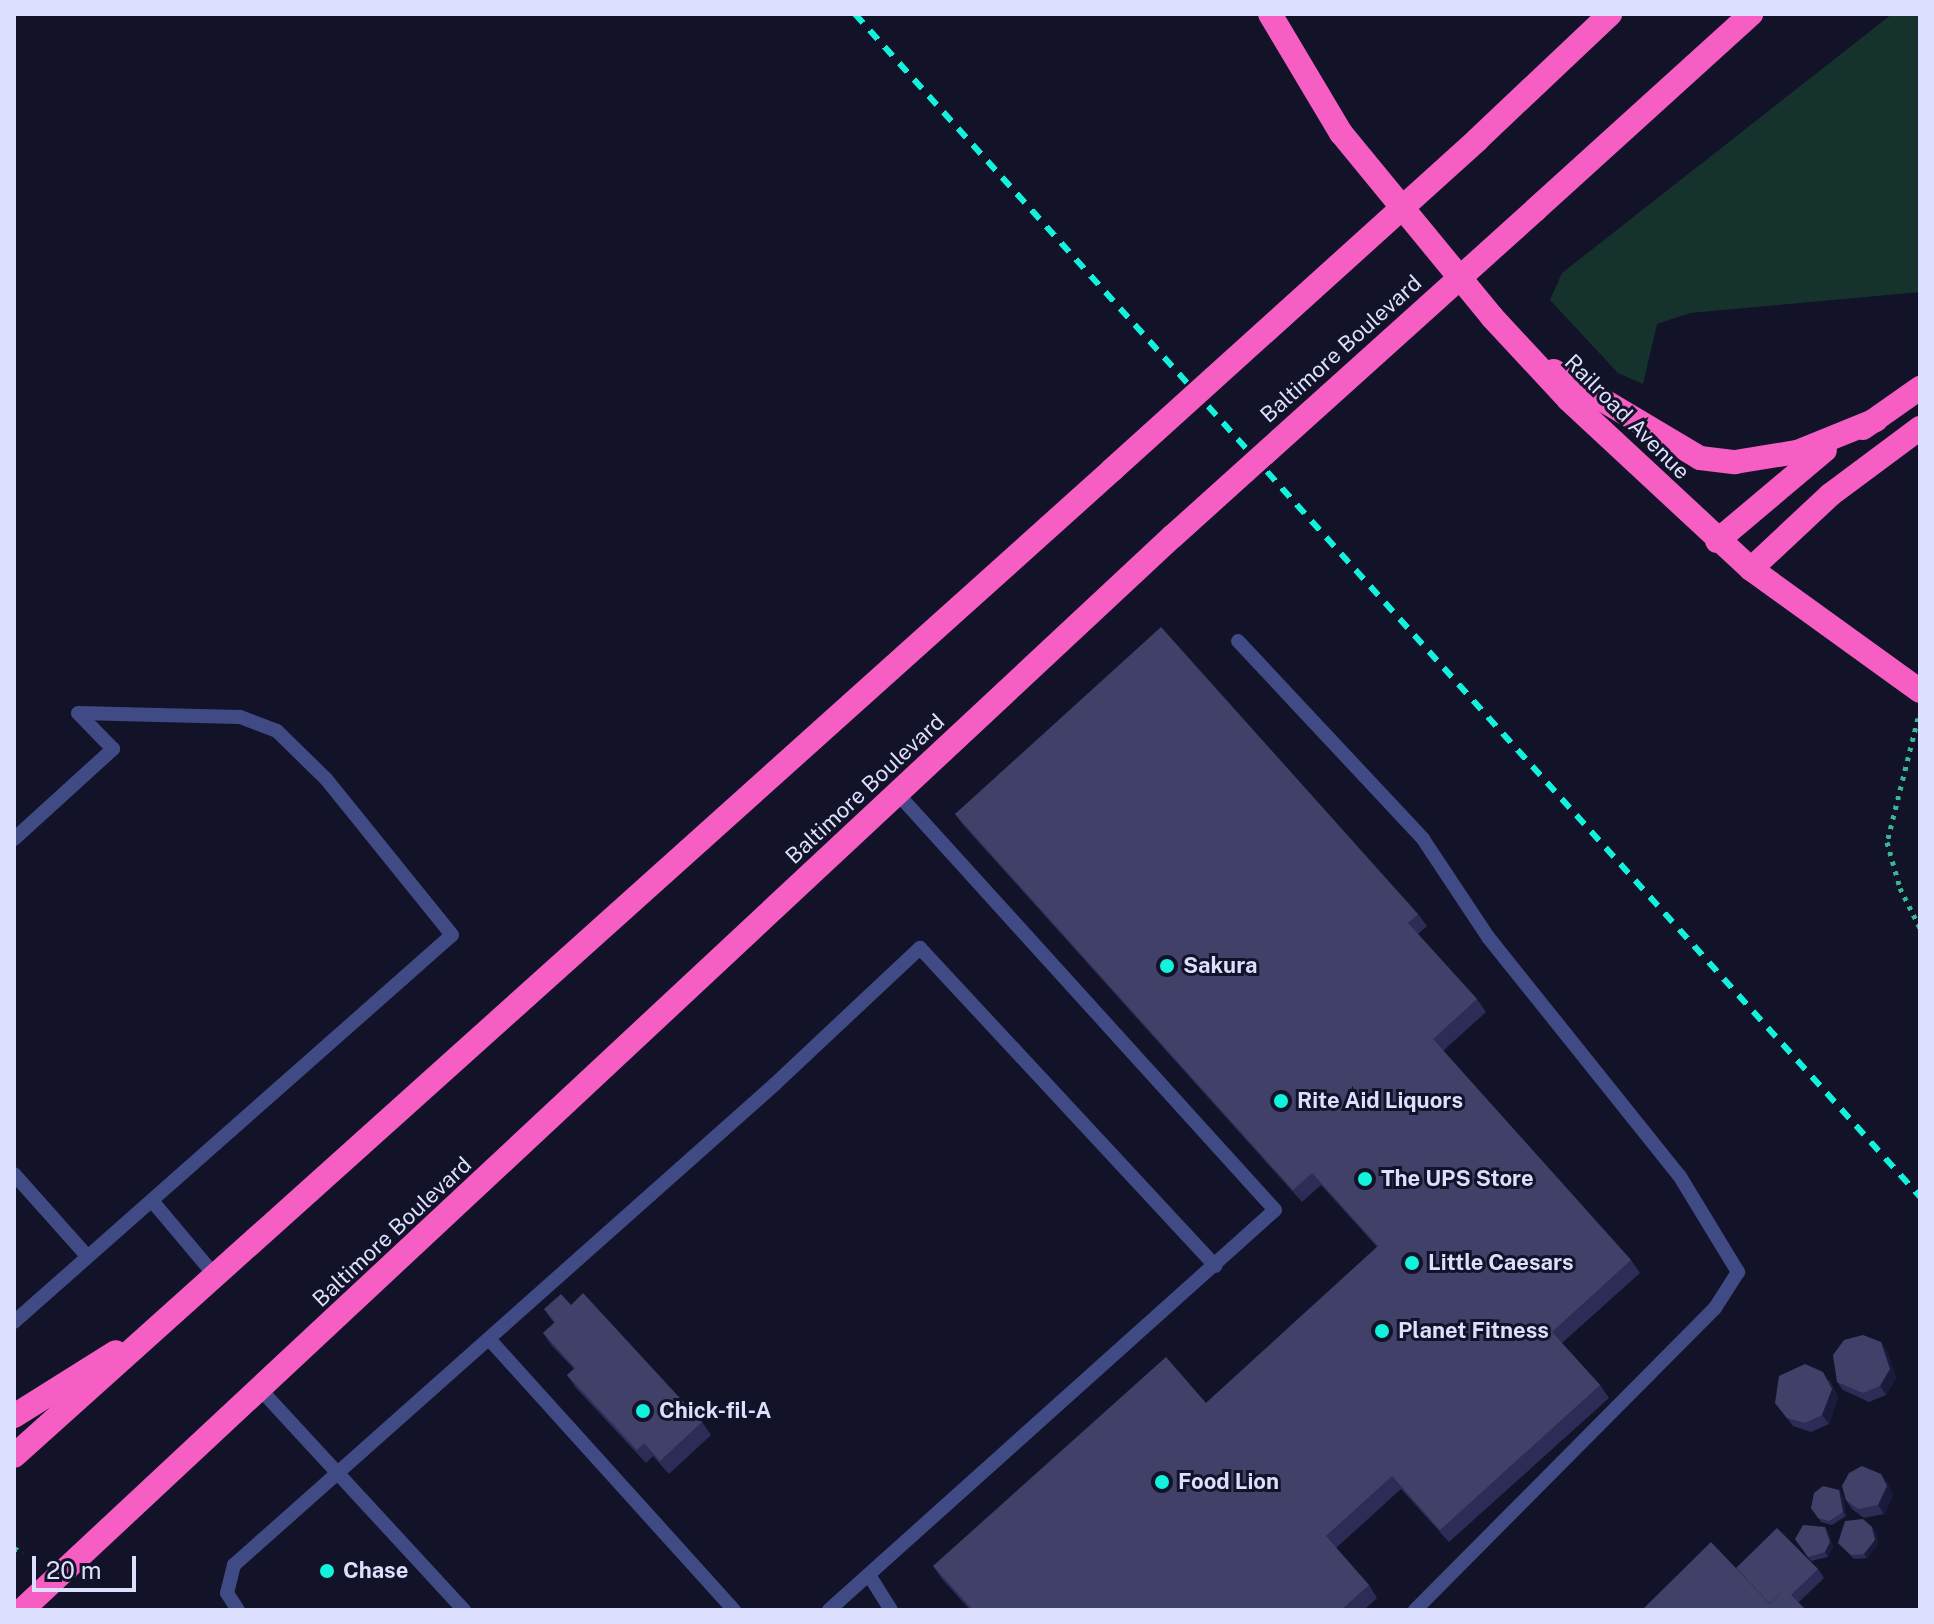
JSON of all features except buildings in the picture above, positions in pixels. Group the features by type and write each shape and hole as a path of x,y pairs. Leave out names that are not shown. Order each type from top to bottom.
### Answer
{"highway":[{"name":"Railroad Avenue","path":"1270,14 1341,133 1492,317 1579,410 1717,541 1920,691"},
{"path":"14,1456 217,1278 1112,470 1478,139 1610,14"},
{"name":"Baltimore Boulevard","path":"22,1610 1172,537 1748,18"},
{"path":"1534,359 1700,458 1735,462 1797,452 1876,420"},
{"path":"1717,541 1818,454 1876,420 1920,388"},
{"path":"1751,569 1830,495 1920,428"},
{"path":"14,1416 179,1312"}],"lane":[{"path":"1238,641 1423,839 1488,937 1679,1175 1738,1272 1715,1308 1415,1610"},
{"path":"14,839 113,749 78,713 240,717 277,731 326,779 452,935 14,1322"},
{"path":"829,1610 1275,1210 897,793"},
{"path":"238,1610 227,1593 234,1565 340,1475 920,948 1215,1266"},
{"path":"14,1174 87,1256"},
{"path":"153,1202 217,1278"},
{"path":"490,1340 734,1610"},
{"path":"260,1389 464,1610"},
{"path":"869,1575 891,1610"}],"path":[{"path":"1920,710 1887,842 1900,888 1920,928"},
{"path":"14,1548 23,1553"}],"green space":[{"path":"1892,14 1920,14 1920,292 1690,313 1657,324 1643,384 1618,373 1550,300 1562,273"}],"railway":[{"path":"855,14 1920,1197"}],"place":[{"name":"Sakura","path":"1167,966"},
{"name":"Rite Aid Liquors","path":"1281,1101"},
{"name":"The UPS Store","path":"1365,1179"},
{"name":"Little Caesars","path":"1412,1263"},
{"name":"Planet Fitness","path":"1382,1331"},
{"name":"Chick-fil-A","path":"643,1411"},
{"name":"Food Lion","path":"1162,1482"},
{"name":"Chase","path":"327,1571"}]}
